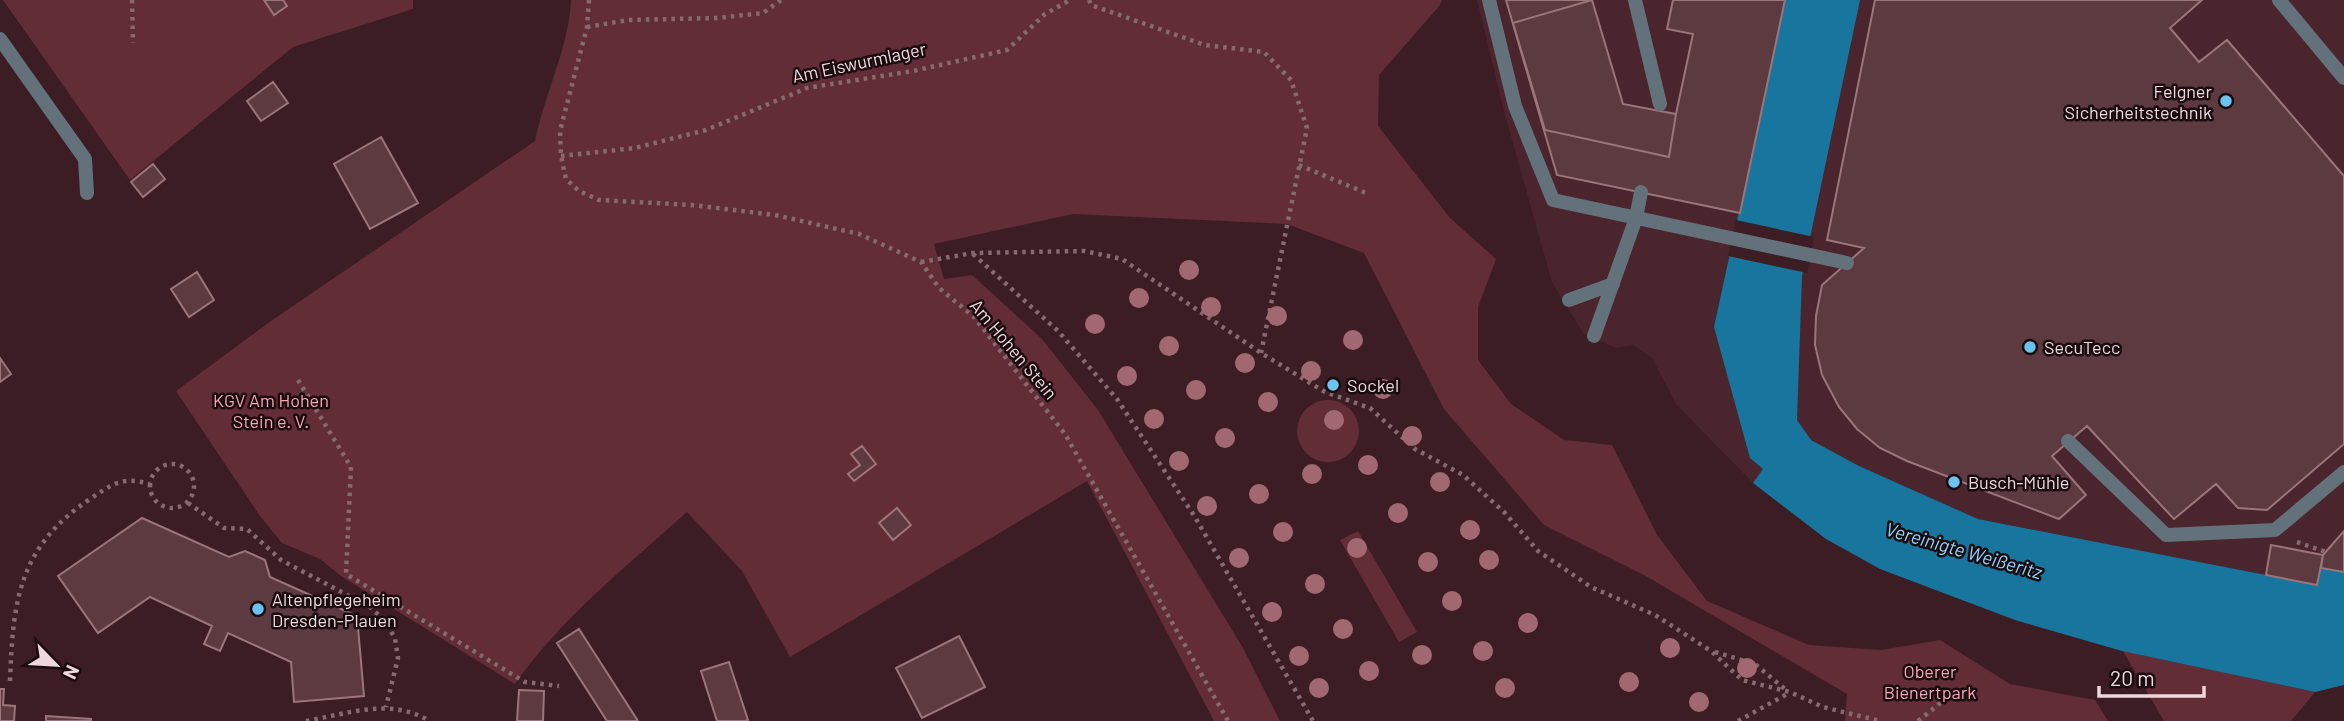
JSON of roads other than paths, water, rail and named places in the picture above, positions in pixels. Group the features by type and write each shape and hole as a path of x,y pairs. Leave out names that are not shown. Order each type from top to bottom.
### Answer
{"street":[{"path":"1489,0 1516,106 1553,200 1847,263"},
{"path":"1634,0 1660,104"},
{"path":"2279,0 2344,78"},
{"path":"0,39 85,159 87,193"},
{"path":"1594,336 1636,218 1641,192"},
{"path":"1569,300 1613,284"},
{"path":"2068,442 2166,535 2275,530 2344,472"}],"water":[{"name":"Vereinigte Weißeritz","path":"1785,0 1860,0 1802,276 1797,420 1811,440 1859,466 1978,519 2317,585 2321,568 2344,572 2344,685 2315,692 2122,651 2015,620 1880,569 1826,539 1753,483 1763,469 1750,458 1714,327"}],"place":[{"name":"Felgner Sicherheitstechnik","path":"2226,101"},
{"name":"SecuTecc","path":"2030,347"},
{"name":"Sockel","path":"1333,385"},
{"name":"Busch-Mühle","path":"1954,482"},
{"name":"Altenpflegeheim Dresden-Plauen","path":"258,609"}],"park label":[{"name":"KGV Am Hohen Stein e. V.","path":"271,410"},
{"name":"Oberer Bienertpark","path":"1930,681"}]}
